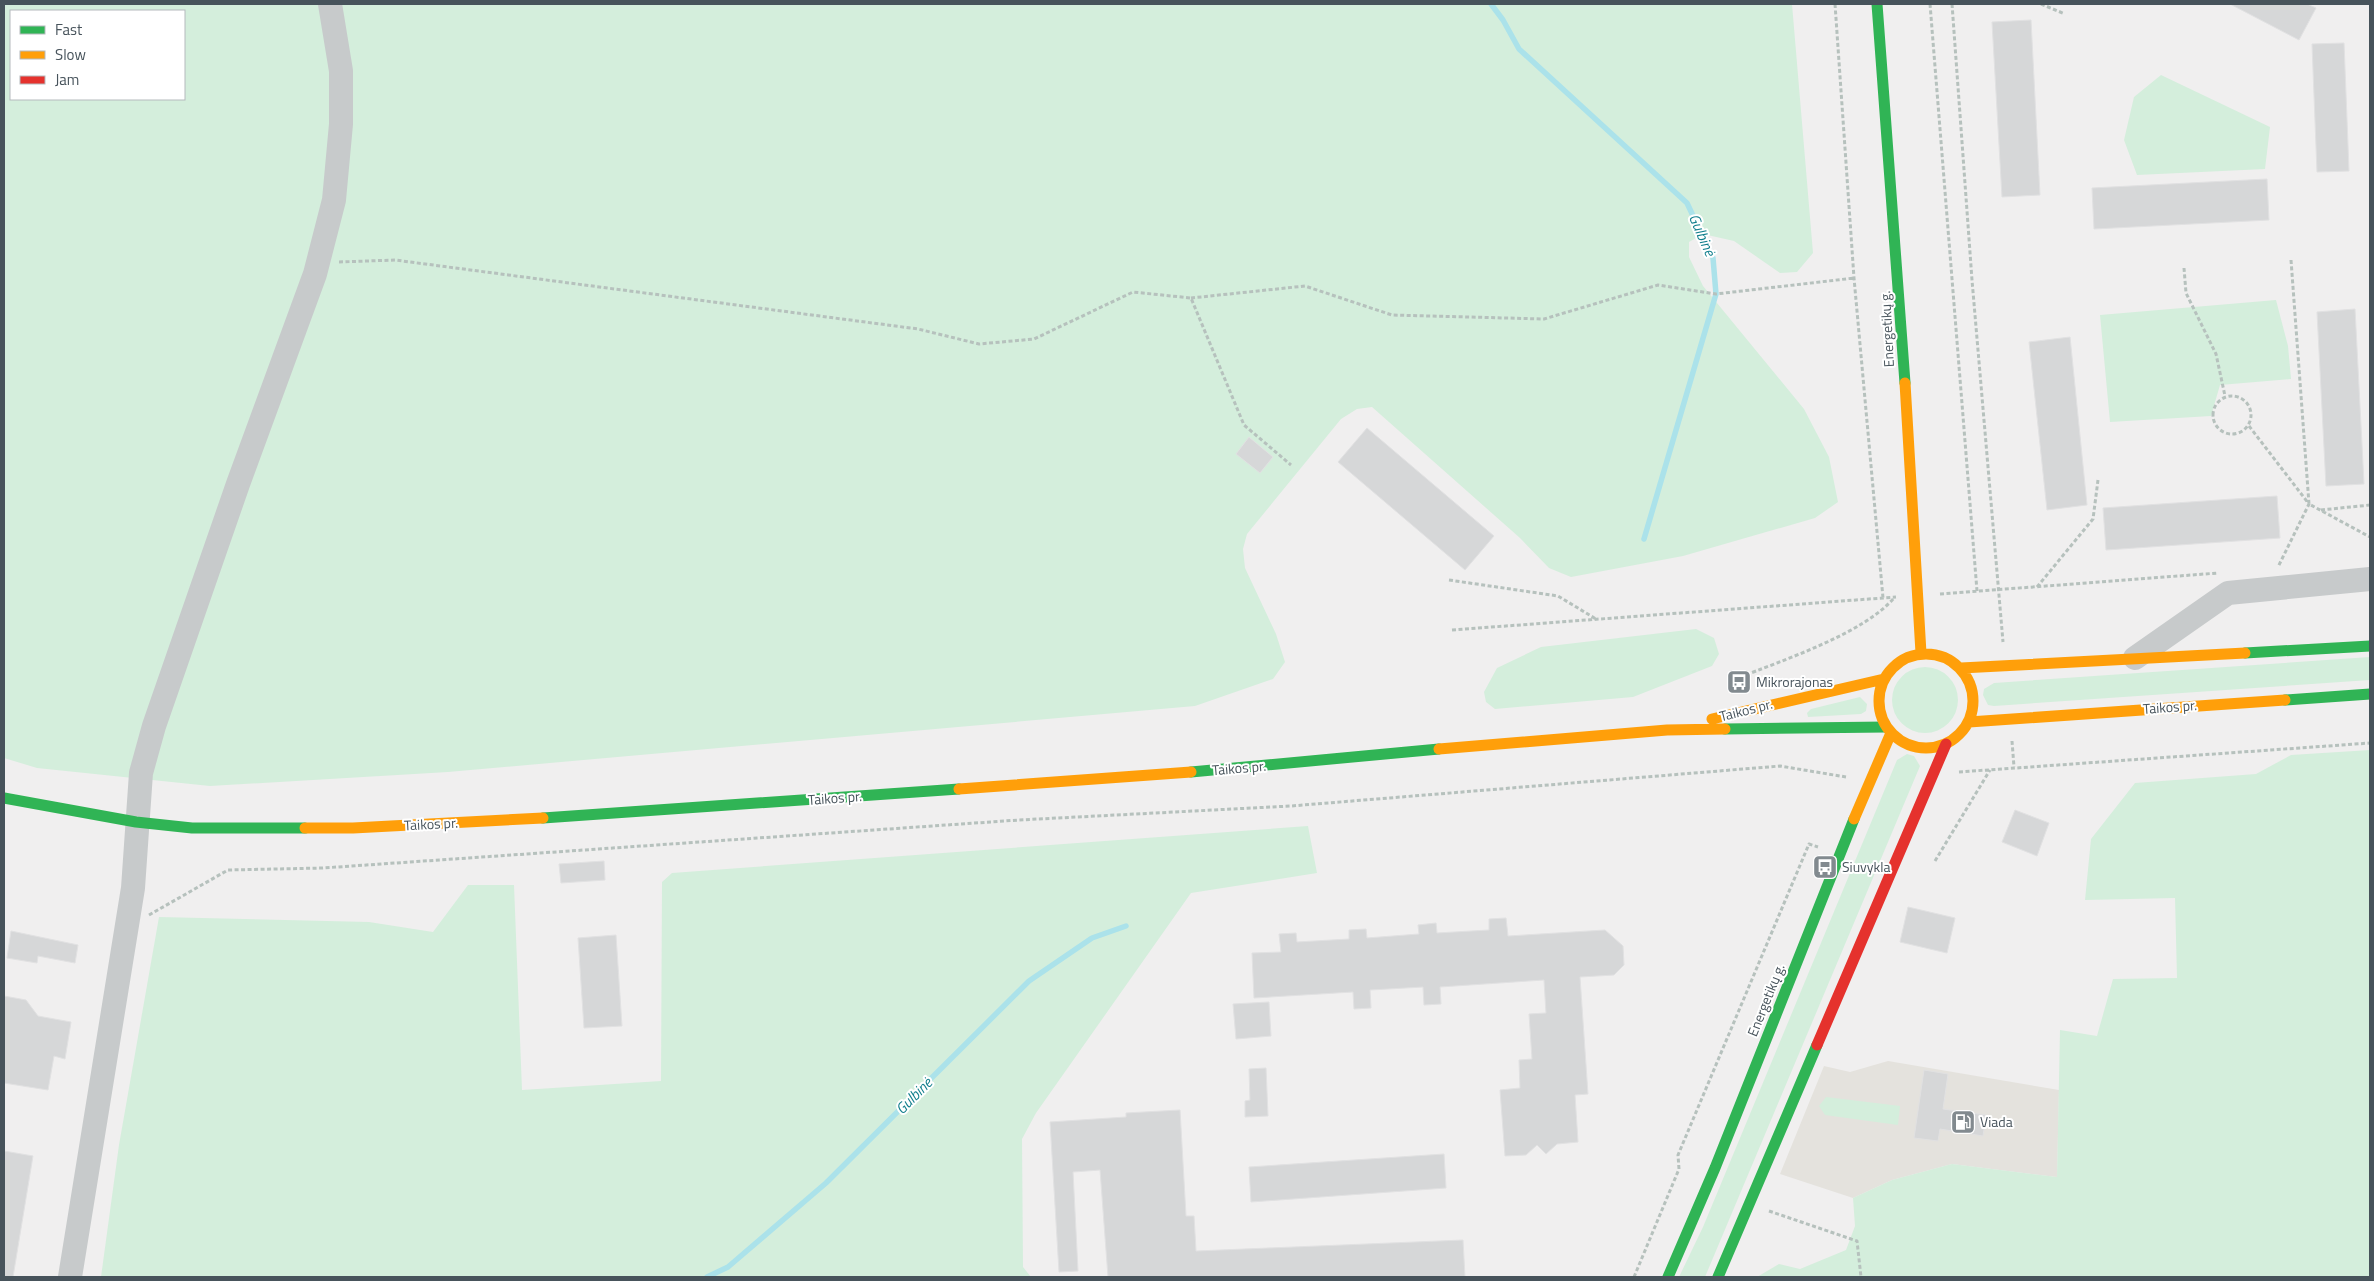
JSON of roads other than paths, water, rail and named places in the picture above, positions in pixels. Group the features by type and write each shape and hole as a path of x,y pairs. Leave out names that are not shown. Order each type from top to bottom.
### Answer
{"main road":[{"name":"Energetikų g.","path":"1877,4 1900,288 1921,653"},
{"path":"1961,668 2370,646"},
{"path":"1921,653 1936,654 1950,659 1961,668 1969,680 1974,693 1973,708 1969,722 1960,735 1946,744 1932,748 1916,747 1902,742 1889,730 1880,711 1879,695 1884,678 1893,666 1906,657 1921,653"},
{"name":"Taikos pr.","path":"1667,730 1884,678"},
{"name":"Taikos pr.","path":"1969,722 2370,694"},
{"name":"Taikos pr.","path":"4,798 136,822 192,828 268,830 353,828 584,816 1229,769 1459,747 1667,730 1889,730"},
{"name":"Energetikų g.","path":"1668,1277 1715,1168 1889,730"},
{"path":"1718,1277 1946,744"}],"street":[{"path":"70,1277 133,888 136,822 141,773 154,726 318,262 334,200 341,124 341,71 330,4"},
{"path":"2135,658 2228,593 2370,579"}],"waterway":[{"name":"Gulbinė","path":"1491,4 1503,20 1519,49 1687,203 1713,258 1716,294 1644,539"},
{"name":"Gulbinė","path":"707,1277 728,1267 826,1183 1029,981 1092,938 1126,926"}],"place":[{"name":"Mikrorajonas","path":"1739,682"},
{"name":"Siuvykla","path":"1825,867"},
{"name":"Viada","path":"1963,1122"}]}
